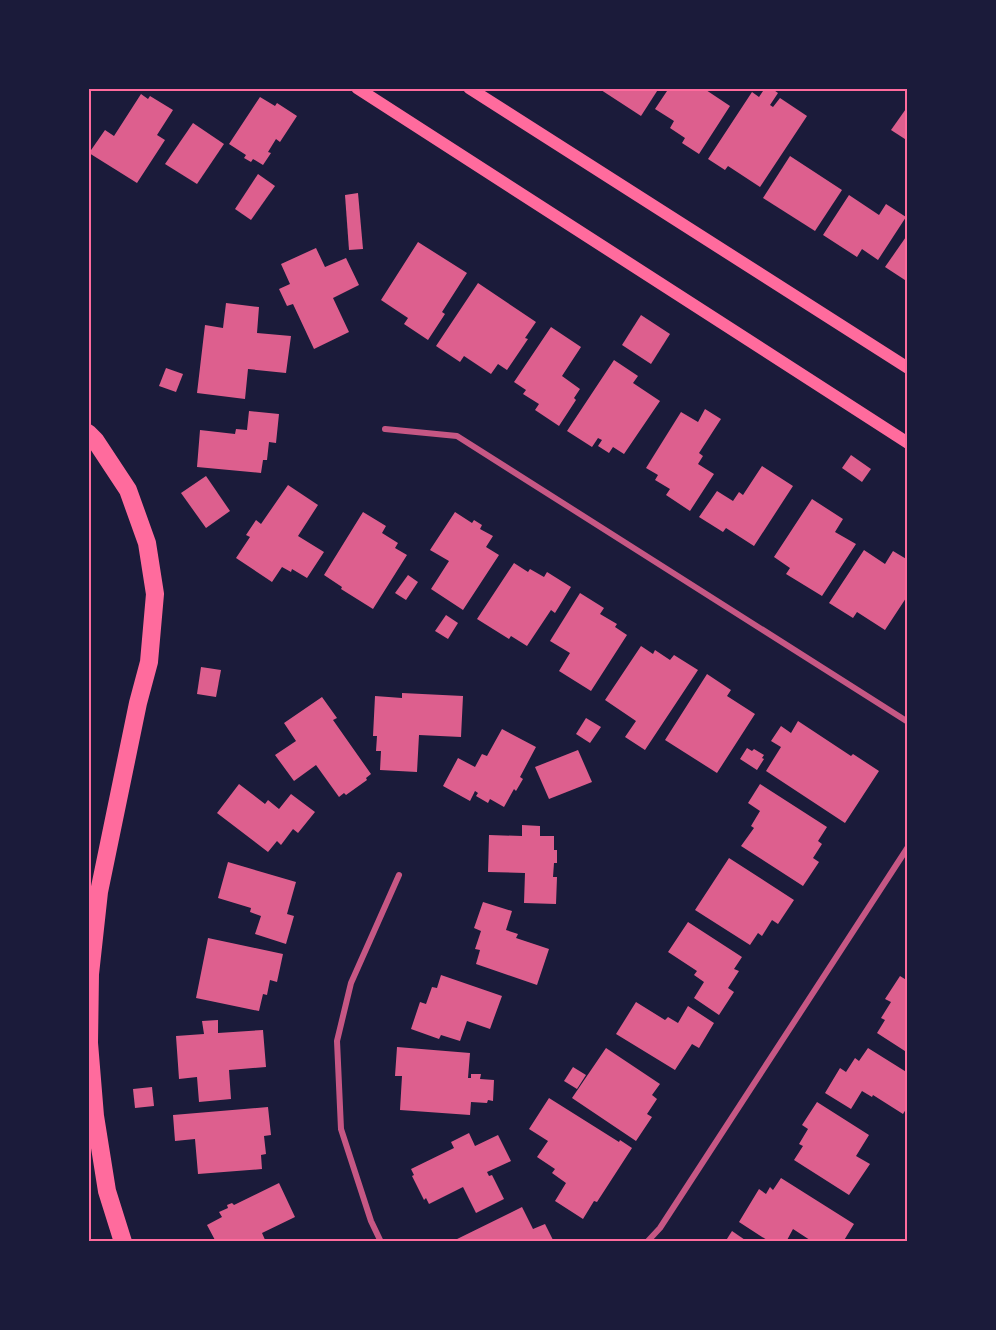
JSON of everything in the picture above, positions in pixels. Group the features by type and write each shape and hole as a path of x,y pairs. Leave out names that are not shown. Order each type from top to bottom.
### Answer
{"highway":[{"path":"88,433 128,490 147,543 155,594 149,662 99,892 90,974 89,1043 94,1116 107,1191 123,1242"}],"main road":[{"path":"357,88 908,442"},
{"path":"469,88 908,368"}],"street":[{"path":"385,429 457,436 908,722"},
{"path":"647,1242 660,1228 908,847"},
{"path":"381,1242 371,1221 341,1129 337,1041 351,983 399,875"}],"building":[{"path":"598,88 659,88 641,116"},
{"path":"669,88 703,88 730,106 699,154 682,143 685,138 670,128 674,121 655,109"},
{"path":"765,88 771,88 778,93 770,105 773,107 780,98 807,116 760,187 728,166 725,170 708,159 752,92 759,97"},
{"path":"141,94 148,99 150,96 173,110 157,135 165,140 137,183 89,153 105,130 114,136"},
{"path":"260,97 275,106 277,103 297,116 280,142 276,139 263,165 253,159 251,162 244,158 246,155 229,144"},
{"path":"908,106 908,141 891,130"},
{"path":"193,123 224,144 197,184 165,164"},
{"path":"790,156 842,190 815,231 763,198"},
{"path":"258,174 275,186 251,220 235,209"},
{"path":"358,193 363,249 349,250 345,195"},
{"path":"849,195 879,215 886,204 906,217 878,260 862,249 857,257 823,235"},
{"path":"908,234 908,282 885,267"},
{"path":"418,242 467,273 442,312 445,314 428,340 404,324 408,318 381,300"},
{"path":"316,248 325,267 346,258 359,285 333,298 349,332 314,349 293,304 287,306 279,289 290,284 281,264"},
{"path":"478,283 536,322 525,338 528,339 507,370 498,364 491,374 464,356 460,362 436,346"},
{"path":"226,303 259,307 257,333 291,336 286,373 248,369 245,399 197,393 205,325 223,328"},
{"path":"641,315 670,334 651,364 622,345"},
{"path":"551,327 581,347 562,376 580,389 574,398 576,400 559,426 535,410 539,404 523,394 526,390 514,382"},
{"path":"614,360 638,376 633,383 660,401 624,454 613,447 609,453 598,446 602,440 598,438 592,447 567,431"},
{"path":"166,368 183,374 176,392 159,386"},
{"path":"705,409 721,419 699,453 703,456 698,464 714,474 690,511 666,495 670,489 655,480 658,475 646,468 681,412 698,422"},
{"path":"249,411 279,414 276,443 269,442 267,460 263,460 261,473 197,467 200,430 235,434 236,429 247,430"},
{"path":"851,455 871,469 862,482 842,468"},
{"path":"762,466 793,486 754,546 726,528 723,532 699,517 717,491 733,501 739,492 743,495"},
{"path":"206,476 230,511 206,528 181,493"},
{"path":"288,485 318,505 298,536 324,552 307,578 292,569 291,572 282,567 272,582 236,558 250,537 246,535 256,520 261,524"},
{"path":"812,499 843,519 835,532 856,544 822,596 786,574 790,568 774,557"},
{"path":"363,512 386,526 382,533 398,543 395,548 407,555 373,609 341,589 342,587 324,575"},
{"path":"455,512 472,523 474,520 482,525 480,529 493,536 486,547 499,555 463,610 431,589 449,561 430,550"},
{"path":"864,550 885,564 893,551 908,560 908,595 885,630 857,612 853,618 829,603"},
{"path":"514,563 528,572 530,569 544,577 547,572 571,587 555,613 551,610 527,646 511,636 509,639 477,619"},
{"path":"408,575 418,582 406,600 395,593"},
{"path":"580,593 604,608 600,614 617,624 615,627 627,635 591,691 559,671 570,653 550,641"},
{"path":"446,615 458,623 448,639 435,631"},
{"path":"641,646 653,654 655,650 670,660 674,655 698,670 645,750 625,737 636,721 605,700"},
{"path":"201,667 221,670 216,697 197,694"},
{"path":"707,674 731,690 727,696 755,714 717,773 665,740"},
{"path":"402,693 463,696 461,737 419,735 417,772 380,770 381,751 376,751 377,736 373,736 375,696 402,698"},
{"path":"322,697 337,718 333,720 371,774 366,778 367,780 346,795 344,793 339,797 316,765 294,781 275,755 296,741 284,723"},
{"path":"586,718 601,727 590,743 576,734"},
{"path":"798,721 851,756 853,754 879,771 845,823 766,771 781,747 771,741 781,726 791,733"},
{"path":"502,729 536,747 520,777 523,779 516,791 514,789 504,807 490,799 488,803 476,796 478,793 475,791 470,801 443,786 458,758 475,767 482,754 487,756"},
{"path":"747,748 764,755 757,770 740,759"},
{"path":"578,750 592,782 549,799 535,767"},
{"path":"239,784 265,804 268,800 279,809 291,794 315,812 298,833 293,829 281,845 277,841 268,852 217,813"},
{"path":"760,784 827,827 818,841 822,844 813,858 819,862 803,886 741,846 754,828 751,826 760,811 748,803"},
{"path":"522,825 540,826 540,836 554,836 554,850 557,850 557,863 554,863 553,877 557,877 556,904 524,903 525,873 488,872 489,835 522,836"},
{"path":"729,858 794,900 778,924 772,920 762,936 758,933 750,945 695,910"},
{"path":"228,862 296,882 287,914 294,916 286,944 255,934 261,916 250,912 251,908 218,898"},
{"path":"483,902 512,911 506,930 518,934 516,938 549,949 537,985 476,964 480,950 475,949 481,931 474,928"},
{"path":"688,922 742,957 734,969 739,971 728,988 734,992 719,1015 694,998 704,982 694,975 697,971 668,952"},
{"path":"208,938 283,954 277,982 270,980 267,995 263,994 259,1011 196,998"},
{"path":"441,975 502,996 490,1029 467,1021 460,1041 441,1035 439,1039 411,1029 420,1002 426,1004 432,987 437,988"},
{"path":"900,976 908,981 908,1053 877,1033 885,1020 881,1018 891,1002 885,999"},
{"path":"636,1002 665,1020 668,1017 678,1023 688,1006 714,1023 699,1048 692,1044 675,1070 616,1034"},
{"path":"218,1020 218,1033 263,1030 266,1067 229,1070 231,1099 199,1102 197,1077 179,1079 176,1036 204,1034 202,1021"},
{"path":"397,1047 470,1053 468,1078 471,1078 471,1074 481,1074 480,1079 494,1080 493,1101 471,1102 470,1115 400,1110 402,1076 395,1076"},
{"path":"606,1048 660,1084 652,1095 657,1099 647,1114 652,1117 636,1141 572,1098"},
{"path":"868,1048 908,1073 908,1106 903,1114 873,1095 872,1097 862,1091 851,1109 825,1093 840,1068 846,1072 855,1058 859,1061"},
{"path":"573,1067 586,1075 577,1089 564,1081"},
{"path":"152,1087 154,1106 135,1108 133,1089"},
{"path":"549,1098 632,1148 597,1202 594,1201 583,1219 555,1201 566,1183 552,1173 555,1169 537,1157 548,1141 529,1129"},
{"path":"817,1102 869,1135 856,1156 870,1164 849,1195 794,1160 803,1146 799,1144 808,1129 802,1125"},
{"path":"268,1107 271,1135 264,1136 266,1154 261,1155 262,1169 198,1174 195,1139 175,1141 173,1115"},
{"path":"469,1133 475,1146 498,1135 511,1161 487,1172 489,1176 492,1175 504,1199 476,1213 463,1187 429,1204 426,1198 424,1200 411,1169 454,1148 451,1142"},
{"path":"781,1178 854,1224 843,1242 813,1242 793,1229 786,1242 770,1242 739,1222 759,1189 766,1194 770,1187 773,1190"},
{"path":"279,1183 295,1217 262,1233 266,1242 216,1242 207,1225 222,1217 219,1212 228,1208 227,1205 232,1203 234,1205"},
{"path":"522,1207 533,1229 545,1224 554,1242 451,1242"},
{"path":"732,1231 748,1242 725,1242"}]}
